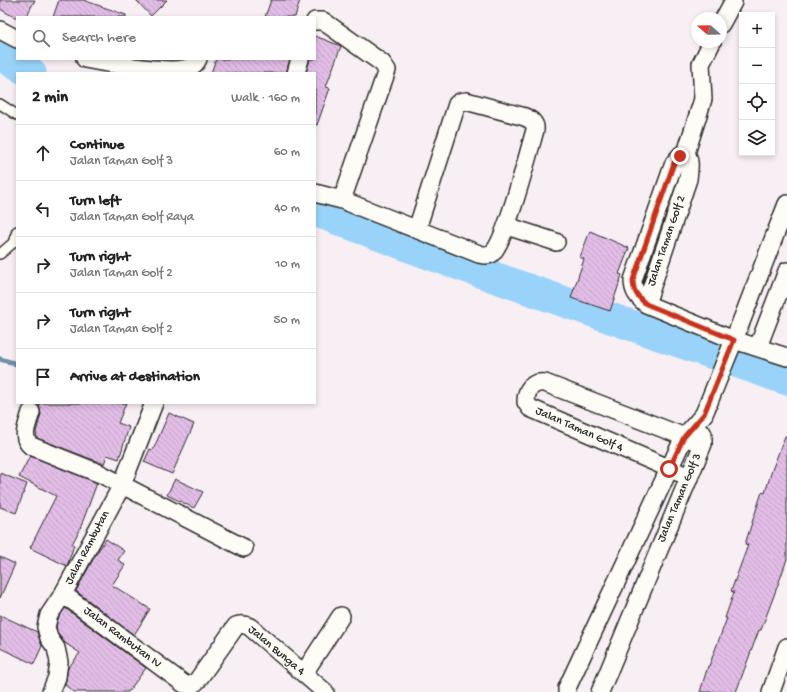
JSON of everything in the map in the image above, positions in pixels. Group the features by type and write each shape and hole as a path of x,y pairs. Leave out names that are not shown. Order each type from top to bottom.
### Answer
{"street":[{"path":"727,13 733,2"},
{"path":"316,21 323,21 382,63 387,70 342,200"},
{"path":"0,30 16,38"},
{"name":"Jalan Taman Golf 2","path":"709,48 701,64 703,99 686,153 689,157 688,179 646,304 732,346"},
{"path":"92,60 161,70 179,69 192,66 197,60"},
{"path":"296,72 300,60"},
{"path":"316,193 342,200 485,256 496,248 507,226 535,126 533,122 525,117 463,101 457,104 417,229"},
{"name":"Jalan Taman Golf 3","path":"567,692 567,688 684,437 704,414 787,204"},
{"path":"507,226 556,242"},
{"path":"758,347 787,271"},
{"path":"732,346 758,347 787,358"},
{"name":"Jalan Taman Golf 4","path":"689,477 530,408 526,402 530,387 536,382 545,383 703,444"},
{"name":"Jalan Rambutan","path":"51,692 57,677 59,662 56,648 49,638 46,627 50,615 122,485 154,404"},
{"path":"31,412 24,436 26,442 31,446 101,474 244,548"},
{"name":"Jalan Taman Golf 3","path":"600,692 703,444 704,414"},
{"path":"622,570 646,580"},
{"name":"Jalan Rambutan IV","path":"63,594 180,682"},
{"path":"304,674 341,616"},
{"name":"Jalan Bunga 4","path":"180,682 189,686 197,682 236,626 245,624 325,692"},
{"path":"771,692 787,647"}],"lane":[{"path":"0,104 16,114"},
{"path":"0,254 13,243 16,234"}],"building":[{"path":"0,0 35,0 27,16 14,17 0,9"},
{"path":"59,0 83,0 126,15 126,16 53,16"},
{"path":"136,0 167,0 151,16"},
{"path":"271,0 300,0 295,16 265,16"},
{"path":"316,36 341,46 326,87 330,88 317,125 316,72 306,72 310,60 316,60"},
{"path":"216,60 290,60 286,72 211,72"},
{"path":"590,231 629,248 619,274 622,275 610,311 571,298 584,259 580,257"},
{"path":"39,404 126,404 118,423 129,427 119,459 107,455 104,464 37,438 36,432 41,414"},
{"path":"169,413 194,424 172,474 144,462 150,449 153,450"},
{"path":"785,436 787,436 787,559 736,692 700,692 708,666 727,618 725,618 734,592 731,591 748,545 745,544 762,492 765,493"},
{"path":"30,456 97,483 80,529 72,544 74,545 67,566 30,548 56,496 19,477"},
{"path":"0,473 27,484 16,513 0,507"},
{"path":"175,479 203,492 194,508 167,495"},
{"path":"106,539 124,551 118,560 125,565 112,585 150,609 134,635 76,591"},
{"path":"0,557 15,564 0,598"},
{"path":"65,608 146,668 128,692 74,692 65,685 68,668 80,653 65,643 58,634 56,627 58,619"},
{"path":"0,615 37,632 42,646 34,664 0,648"}],"waterway":[{"path":"0,55 29,72"},
{"path":"316,211 431,255 787,380"},
{"path":"0,359 16,364"}],"route":[{"path":"669,469 684,437 704,414 734,340 646,304 637,296 633,289 633,280 674,163 680,156"}]}
